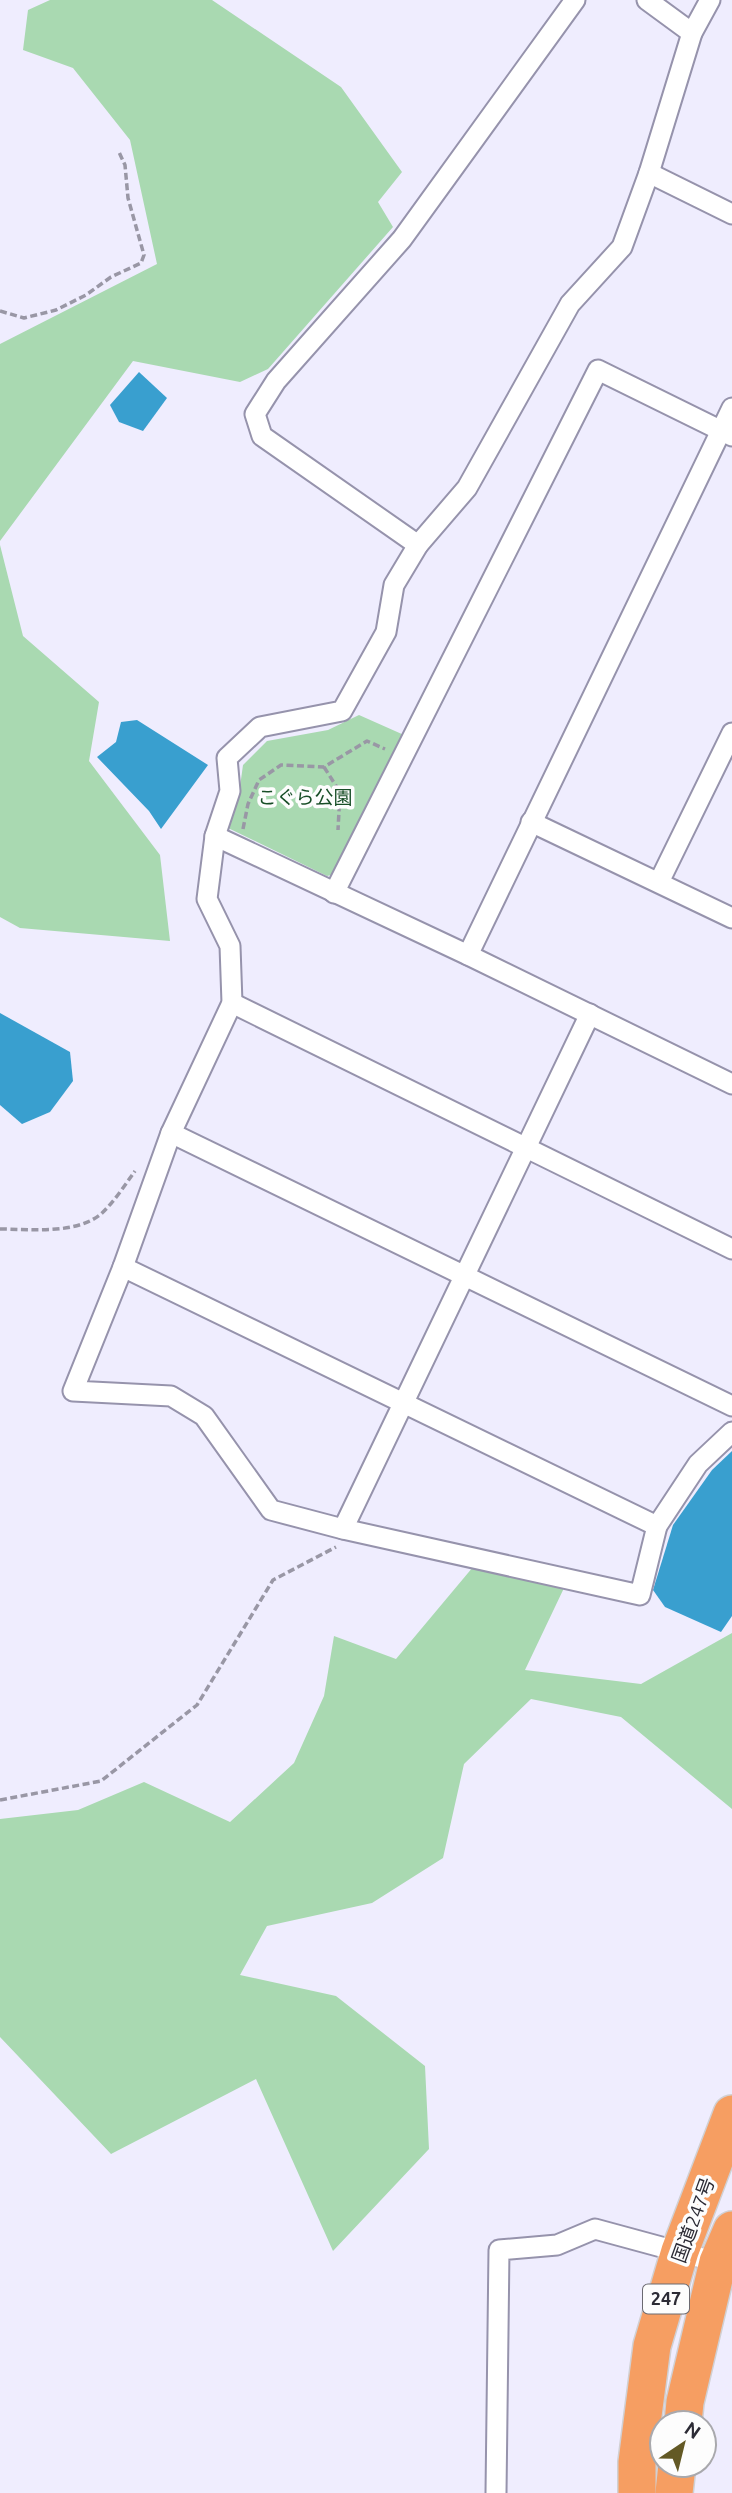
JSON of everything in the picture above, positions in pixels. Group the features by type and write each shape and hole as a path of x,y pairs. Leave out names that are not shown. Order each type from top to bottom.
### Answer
{"highway":[{"name":"国道247号","path":"637,2493 638,2462 652,2346 680,2251 732,2114"},
{"name":"国道247号","path":"684,2409 727,2253"}],"street":[{"path":"418,545 262,436 255,414 276,381 402,239 575,0"},
{"path":"647,0 692,33"},
{"path":"710,0 692,33 649,173 622,247 570,304 467,488 418,545 394,585 386,632 342,711 260,727 227,758 230,791 215,836 208,899 230,946 232,1003 171,1133 73,1391 172,1396 204,1416 271,1510 343,1529 640,1595 657,1526 698,1464 732,1432"},
{"path":"649,173 732,214"},
{"path":"334,893 598,370 727,433"},
{"path":"468,955 531,822 727,433 732,408"},
{"path":"659,882 727,759 732,733"},
{"path":"531,822 732,918"},
{"path":"215,836 468,955 732,1084"},
{"path":"232,1003 732,1249"},
{"path":"343,1529 590,1014"},
{"path":"171,1133 732,1406"},
{"path":"122,1267 657,1526"},
{"path":"496,2493 499,2250 557,2245 595,2229 680,2251 727,2253"}],"path":[{"path":"0,312 24,318 56,310 86,295 111,277 141,263 144,255 128,198 125,165 118,150"},
{"path":"236,846 248,804 259,780 281,765 324,767 367,741 403,758"},
{"path":"324,767 340,792 338,830"},
{"path":"0,1229 43,1230 90,1222 103,1213 139,1166"},
{"path":"0,1800 101,1781 197,1705 273,1580 341,1544 343,1529"}],"green space":[{"path":"50,0 212,0 341,87 402,172 378,202 393,227 268,369 240,382 133,361 0,541 0,344 157,264 130,140 73,68 23,50 28,10"},
{"path":"0,545 23,636 99,702 89,761 160,855 170,941 20,928 0,917"},
{"name":"こぐら公園","path":"359,715 404,735 336,874 327,876 228,828 238,801 243,765 267,741 328,730"},
{"path":"473,1567 564,1588 525,1670 641,1684 732,1633 732,1809 621,1717 531,1699 464,1764 443,1858 372,1903 267,1926 240,1975 336,1996 425,2066 429,2149 333,2251 256,2079 111,2154 0,2037 0,1819 78,1810 144,1782 230,1822 294,1763 324,1696 334,1636 396,1659"}],"water":[{"path":"139,372 167,398 143,431 119,422 110,405"},
{"path":"137,720 208,765 161,829 149,811 97,757 116,742 121,722"},
{"path":"0,1013 70,1052 73,1081 50,1112 22,1124 0,1105"},
{"path":"732,1451 732,1616 721,1632 665,1607 653,1590 673,1525 712,1470"}]}
